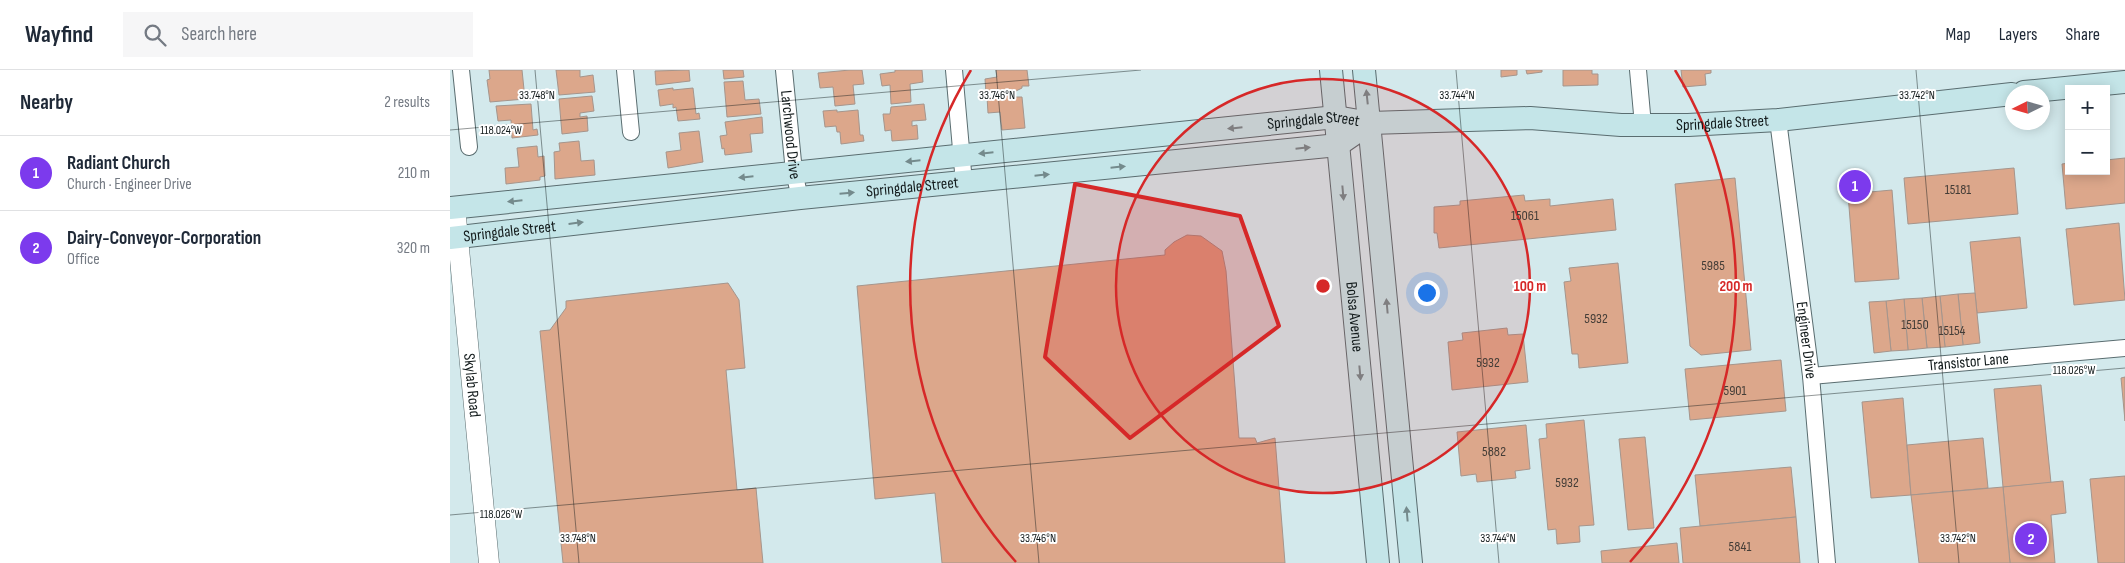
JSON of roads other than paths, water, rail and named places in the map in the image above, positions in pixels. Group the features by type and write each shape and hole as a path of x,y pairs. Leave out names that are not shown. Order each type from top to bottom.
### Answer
{"main road":[{"name":"Bolsa Avenue","path":"1331,70 1378,563"},
{"name":"Bolsa Avenue","path":"1364,70 1411,563"},
{"path":"2050,89 2125,82"},
{"name":"Springdale Street","path":"452,207 1336,117 1370,123 1530,118 1643,125 1688,125 1778,120 2005,95"},
{"name":"Springdale Street","path":"454,238 800,198 1338,145 1370,123"},
{"path":"1370,472 1380,480 1384,491 1390,563"}],"street":[{"path":"461,70 469,147"},
{"path":"625,70 631,132"},
{"name":"Larchwood Drive","path":"784,70 794,172 800,198"},
{"path":"954,70 964,183"},
{"path":"1638,70 1643,125"},
{"name":"Engineer Drive","path":"1778,120 1811,376 1828,563"},
{"name":"Skylab Road","path":"452,207 489,563"},
{"name":"Transistor Lane","path":"1811,376 2125,348"}],"place":[{"name":"Radiant Church","path":"1855,186"},
{"name":"Dairy-Conveyor-Corporation","path":"2031,539"}]}
